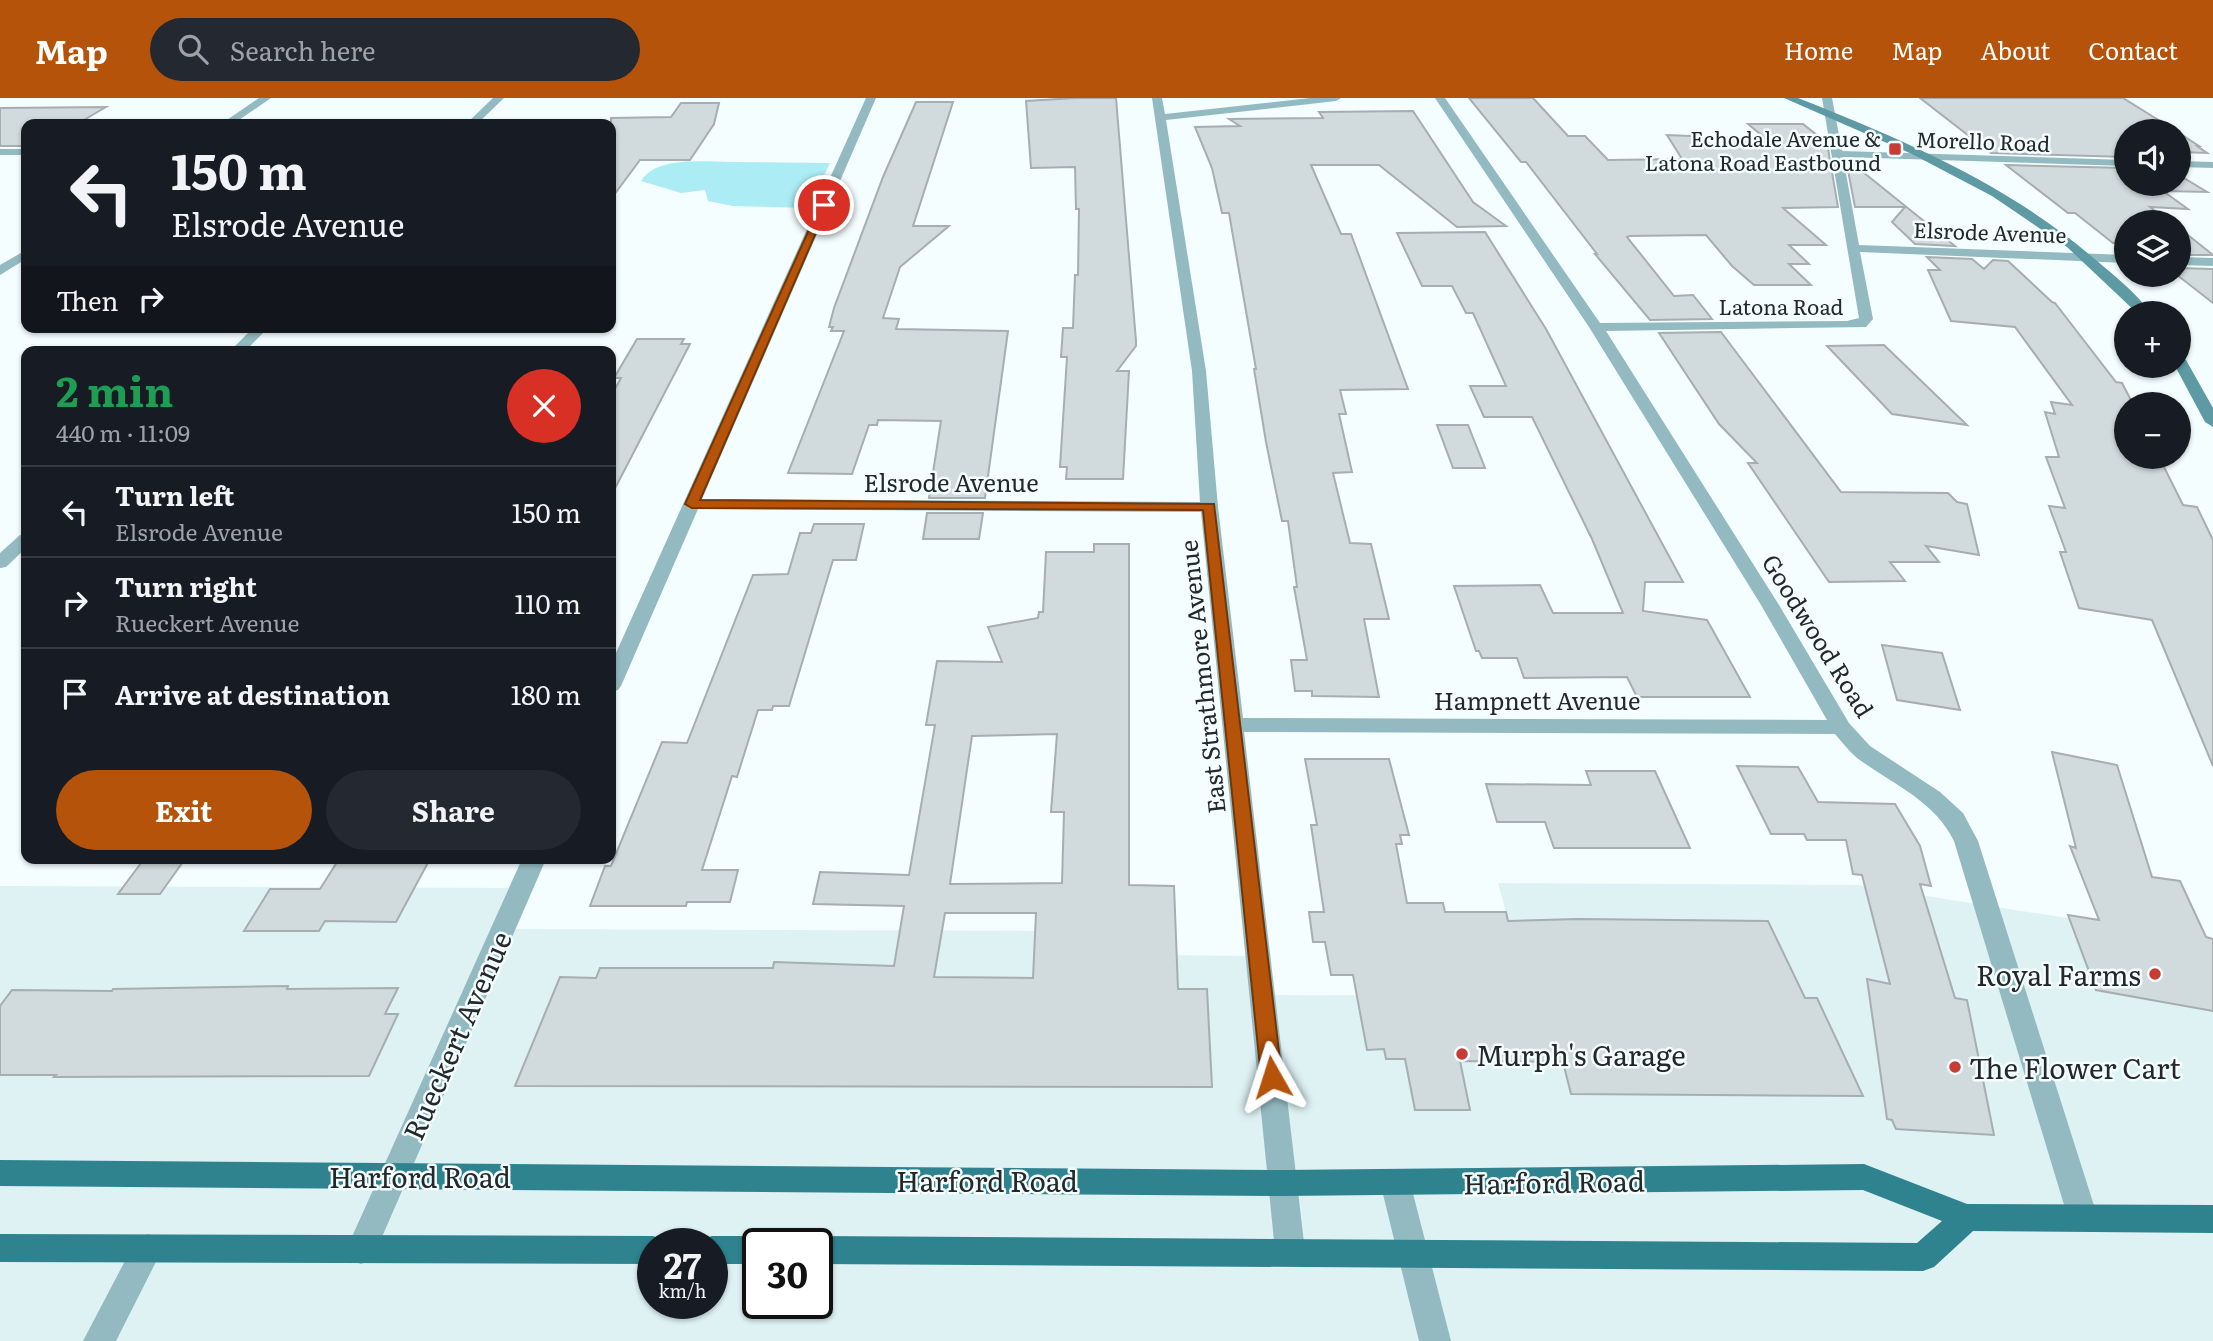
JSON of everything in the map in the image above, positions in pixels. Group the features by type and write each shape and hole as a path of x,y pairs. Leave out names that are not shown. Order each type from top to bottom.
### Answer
{"main road":[{"path":"1789,98 1932,158 1992,190 2037,217 2088,258 2132,301"},
{"path":"2189,378 2213,422"},
{"name":"Harford Road","path":"0,1173 1282,1182 1864,1177 1967,1217 2213,1219"},
{"path":"833,1250 1923,1257 1967,1217"},
{"path":"0,1248 637,1250"}],"street":[{"path":"234,119 265,98"},
{"path":"476,119 499,98"},
{"path":"616,675 872,98"},
{"path":"1159,108 1336,98"},
{"name":"Goodwood Road","path":"1440,98 1596,327 1770,605 1841,727 1861,751 1932,797 1955,819 1966,841 2083,1218"},
{"name":"Latona Road","path":"1596,327 1861,324 1866,319 1862,285 1852,248 1827,98"},
{"name":"East Strathmore Avenue","path":"1159,108 1199,371 1209,507 1290,1251"},
{"path":"0,152 21,152"},
{"name":"Morello Road","path":"1838,154 2114,163"},
{"path":"2191,164 2213,165"},
{"name":"Elsrode Avenue","path":"1852,248 2114,259"},
{"path":"0,271 21,257"},
{"path":"2191,261 2213,261"},
{"path":"242,346 256,333"},
{"name":"Elsrode Avenue","path":"692,504 1209,507"},
{"path":"0,563 21,544"},
{"name":"Hampnett Avenue","path":"1233,725 1841,727"},
{"name":"Rueckert Avenue","path":"361,1250 532,864"},
{"path":"1395,1182 1435,1341"},
{"path":"99,1341 148,1248"}],"shaded area":[{"path":"681,162 830,163 808,208 733,206 708,201 705,190 681,193 641,181 658,167"},
{"path":"1498,883 1856,885 2213,941 2213,1341 0,1341 0,886 513,888 496,929 1065,931 1066,954 1250,956 1255,995 1530,996"}],"building":[{"path":"1116,98 1136,341 1136,346 1117,371 1129,371 1123,479 1066,479 1067,467 1060,467 1067,357 1061,357 1063,328 1073,328 1075,275 1078,275 1079,209 1076,209 1075,167 1031,168 1026,101"},
{"path":"1469,98 1533,98 1568,136 1585,136 1608,160 1682,159 1667,135 1766,139 1748,124 1803,124 1827,143 1838,207 1783,208 1826,245 1789,245 1809,264 1789,264 1811,285 1754,285 1732,266 1706,235 1629,236 1627,237 1674,296 1693,295 1712,319 1650,320 1595,254 1526,162 1521,162"},
{"path":"1920,98 2123,98 2157,119 2114,119 2114,157 1991,153"},
{"path":"916,102 953,102 913,226 949,226 900,267 883,318 899,319 896,329 1008,331 985,498 929,498 941,421 878,420 877,425 869,425 852,474 788,473 844,331 831,331 833,327 829,327 834,308 883,177"},
{"path":"681,103 719,103 714,124 690,160 640,160 616,192 616,119 611,118 671,117"},
{"path":"106,107 86,119 21,119 21,146 0,146 0,108"},
{"path":"1413,111 1473,202 1506,226 1457,227 1379,165 1311,165 1341,234 1351,234 1408,389 1340,390 1346,414 1339,414 1352,472 1333,473 1350,543 1371,544 1389,619 1364,619 1379,697 1312,696 1312,691 1295,691 1291,660 1307,660 1294,587 1297,587 1288,521 1282,521 1266,442 1229,213 1222,213 1212,168 1195,127 1240,126 1229,119 1323,118 1319,112"},
{"path":"2191,141 2199,146 2207,153 2191,152"},
{"path":"1846,160 1955,246 1915,244 1892,222 1905,207 1855,207"},
{"path":"2006,165 2114,168 2114,196 2170,196 2188,209 2150,207 2154,210 2114,210 2114,243 2075,213 2068,213"},
{"path":"2191,182 2207,192 2191,192"},
{"path":"1485,232 1546,329 1683,582 1645,582 1643,611 1707,620 1750,697 1637,697 1627,677 1524,678 1517,658 1482,658 1479,651 1476,651 1454,586 1540,585 1553,613 1623,613 1592,539 1532,417 1484,417 1470,386 1506,386 1473,313 1466,313 1452,286 1422,286 1397,233"},
{"path":"2191,237 2198,243 2213,255 2191,255"},
{"path":"1927,257 1972,259 1984,269 1993,260 2008,261 2055,303 2127,392 2114,392 2114,469 2165,469 2183,505 2197,507 2213,540 2213,766 2152,620 2079,608 2060,552 2066,552 2049,506 2065,508 2046,457 2059,457 2045,412 2055,414 2051,402 2072,405 2015,327 1951,321 1928,270 1940,270"},
{"path":"2191,268 2213,269 2213,303 2191,286"},
{"path":"1721,332 1841,492 1948,493 1957,502 1967,504 1979,555 1926,546 1939,562 1890,562 1905,581 1829,582 1748,463 1757,463 1719,424 1659,333"},
{"path":"637,339 684,339 681,344 690,344 616,486 616,387 621,378 616,378"},
{"path":"1884,345 1967,425 1892,414 1827,346"},
{"path":"1437,425 1468,425 1485,468 1453,468"},
{"path":"927,513 983,513 979,539 923,539"},
{"path":"814,524 864,524 856,560 833,560 789,706 758,710 737,777 732,776 702,870 738,870 730,902 687,902 686,906 590,906 605,866 616,864 616,854 662,742 687,743 753,575 788,574 800,533 811,533"},
{"path":"1094,544 1129,544 1129,885 1174,886 1178,989 1207,989 1212,1087 515,1086 560,977 596,978 600,968 773,968 774,962 894,966 904,906 813,904 820,872 909,875 935,725 926,725 937,661 1002,662 988,627 1038,618 1039,612 1043,612 1046,552 1094,552","holes":["1057,734 1051,812 1064,812 1062,883 950,884 972,736","945,913 1036,913 1033,978 934,977"]},
{"path":"1882,645 1942,653 1960,710 1897,700"},
{"path":"2052,752 2117,765 2152,877 2180,881 2206,937 2213,939 2213,1011 2096,990 2068,915 2099,920 2070,846 2076,848"},
{"path":"1305,759 1389,759 1409,835 1400,835 1402,844 1396,844 1407,903 1443,903 1445,912 1506,912 1508,921 1768,921 1805,998 1817,998 1863,1096 1571,1094 1563,1062 1460,1061 1470,1110 1415,1110 1405,1059 1386,1059 1384,1049 1367,1050 1353,975 1331,975 1325,942 1313,942 1309,912 1324,912 1311,825 1317,825"},
{"path":"1737,766 1798,767 1818,802 1895,804 1920,846 1931,886 1920,884 1955,998 1967,1000 1994,1135 1896,1129 1892,1120 1887,1119 1867,979 1890,984 1862,875 1853,874 1846,840 1807,840 1804,834 1771,834"},
{"path":"1586,771 1655,771 1690,848 1554,848 1545,822 1497,822 1486,784 1591,785"},
{"path":"140,864 181,864 160,894 118,894"},
{"path":"336,864 427,864 396,922 325,921 319,931 244,931 270,889 320,889"},
{"path":"288,986 287,989 398,988 385,1014 398,1014 369,1076 0,1075 0,1006 12,990 112,991"}],"place":[{"name":"Echodale Avenue & Latona Road Eastbound","path":"1895,149"},
{"name":"Royal Farms","path":"2155,974"},
{"name":"Murph's Garage","path":"1462,1054"},
{"name":"The Flower Cart","path":"1955,1067"}],"route":[{"path":"824,205 692,504 1209,507 1272,1077"}]}
